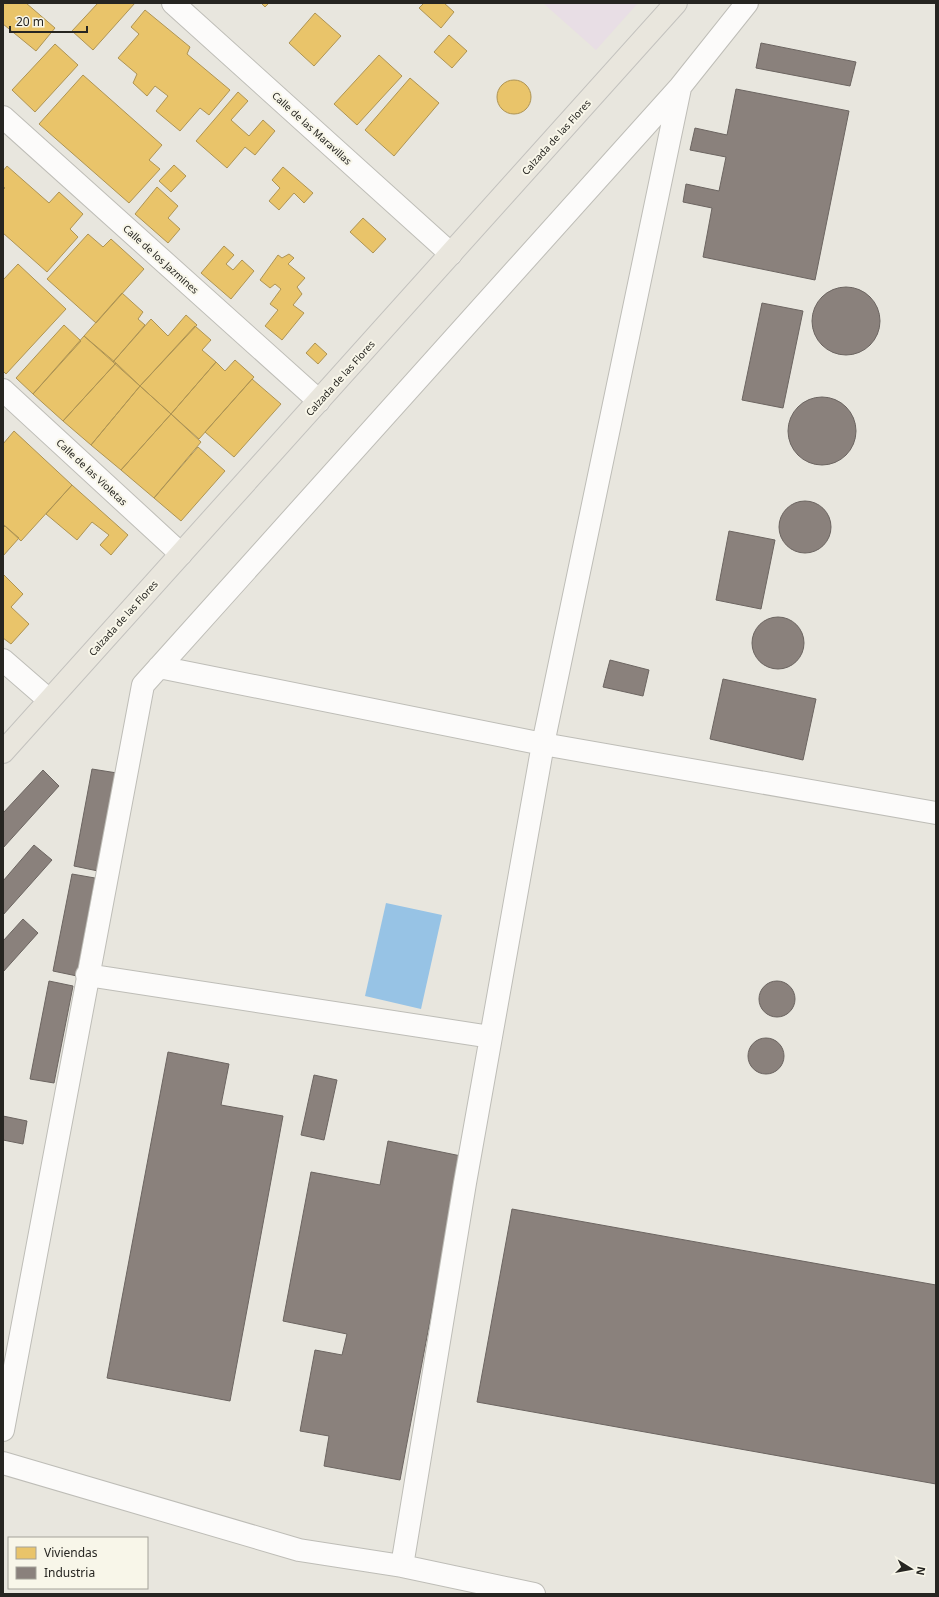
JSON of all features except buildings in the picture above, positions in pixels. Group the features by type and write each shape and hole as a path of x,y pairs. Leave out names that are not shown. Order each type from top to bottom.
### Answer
{"main road":[{"name":"Calzada de las Flores","path":"3,752 676,3"}],"street":[{"name":"Calle de las Maravillas","path":"173,3 451,254"},
{"path":"3,1430 87,975 143,685 680,87 747,3"},
{"path":"402,1566 465,1182 543,744 680,87"},
{"name":"Calle de los Jazmines","path":"3,117 319,401"},
{"name":"Calle de las Violetas","path":"3,390 180,554"},
{"path":"3,660 50,700"},
{"path":"159,667 543,744 936,813"},
{"path":"87,975 491,1037"},
{"path":"3,1463 299,1550 402,1566 534,1594"}],"shaded area":[{"path":"543,3 638,3 596,50"}],"water":[{"path":"386,903 442,915 421,1009 365,996"}]}
